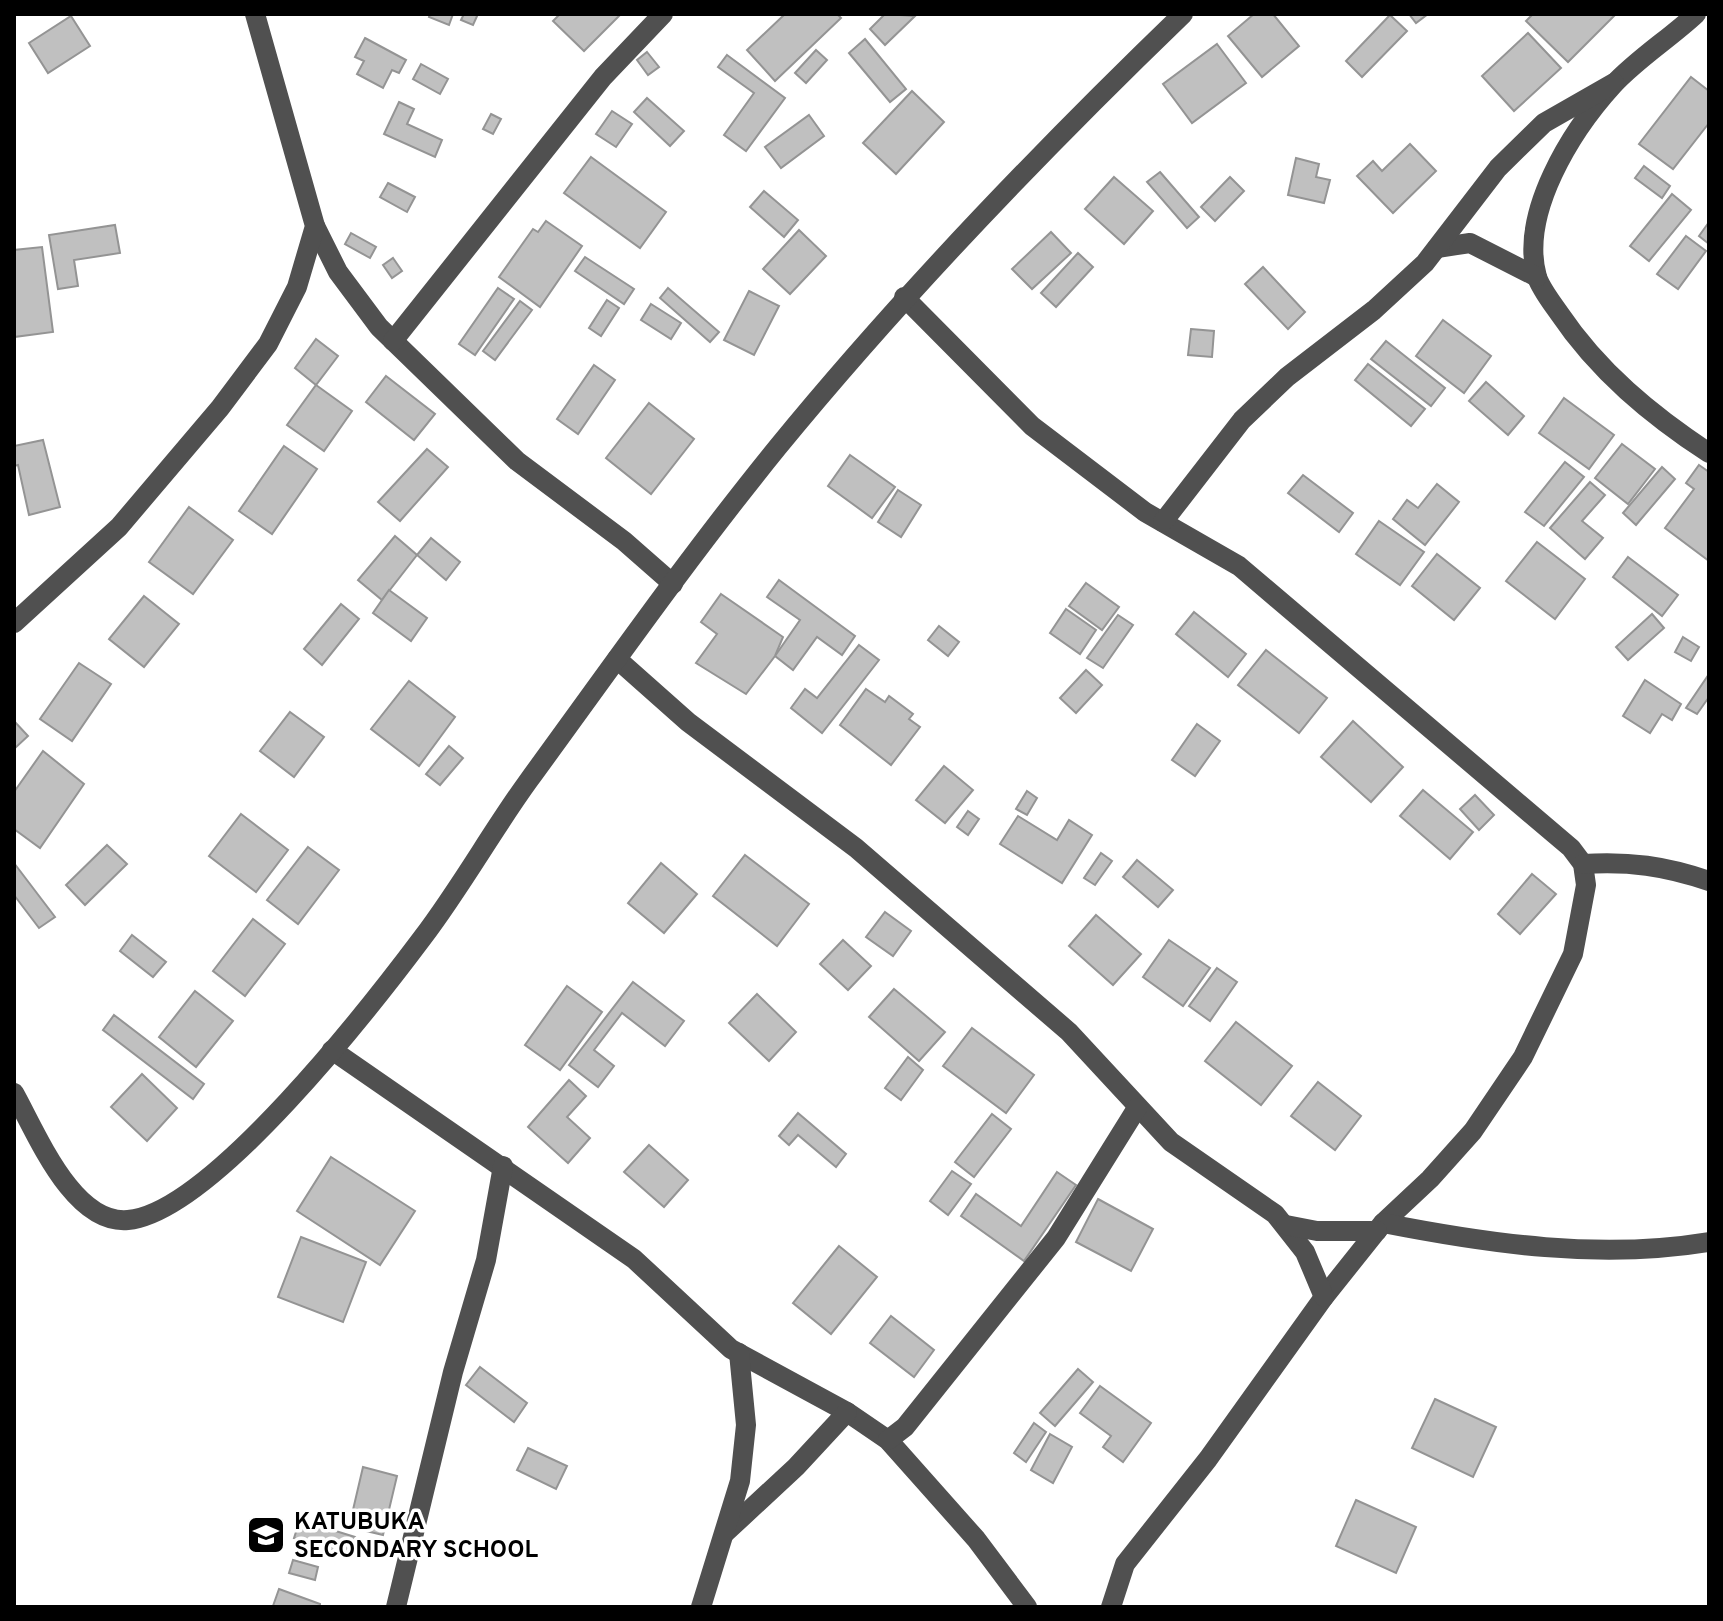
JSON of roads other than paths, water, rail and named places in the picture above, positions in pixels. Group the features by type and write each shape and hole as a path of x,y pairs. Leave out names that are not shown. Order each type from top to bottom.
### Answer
{"street":[{"path":"255,14 315,226 338,272 393,341 517,461 624,541 673,584"},
{"path":"393,341 603,77 663,14"},
{"path":"14,1093 67,1186 97,1216 129,1220 170,1203 227,1163 307,1081 425,935 507,811 617,659 775,451 904,297 1061,132 1183,14"},
{"path":"1163,522 1242,420 1287,377 1374,310 1437,248 1498,168 1544,123 1614,83 1696,14"},
{"path":"1614,83 1578,128 1546,189 1535,236 1537,277 1583,349 1629,394 1709,453"},
{"path":"14,623 119,527 236,387 268,344 297,287 315,226"},
{"path":"1437,248 1470,243 1537,277"},
{"path":"904,297 1032,426 1163,522 1239,566 1571,848 1583,864 1586,885 1573,954 1523,1057 1473,1131 1430,1179 1380,1227 1324,1297 1208,1459 1125,1564 1111,1607"},
{"path":"617,659 700,731 856,848 986,960 1095,1056 1137,1108 1171,1142 1286,1225 1305,1252 1324,1297"},
{"path":"1583,864 1624,861 1664,866 1709,881"},
{"path":"332,1050 634,1259 739,1353 847,1412 888,1440 976,1539 1027,1607"},
{"path":"888,1440 905,1427 1056,1238 1137,1108"},
{"path":"396,1607 453,1372 486,1260 503,1166"},
{"path":"1286,1225 1317,1231 1380,1227 1617,1252 1709,1242"},
{"path":"701,1607 740,1481 746,1425 739,1353"},
{"path":"726,1532 796,1467 847,1412"}],"place":[{"name":"KATUBUKA SECONDARY SCHOOL","path":"266,1535"}]}
